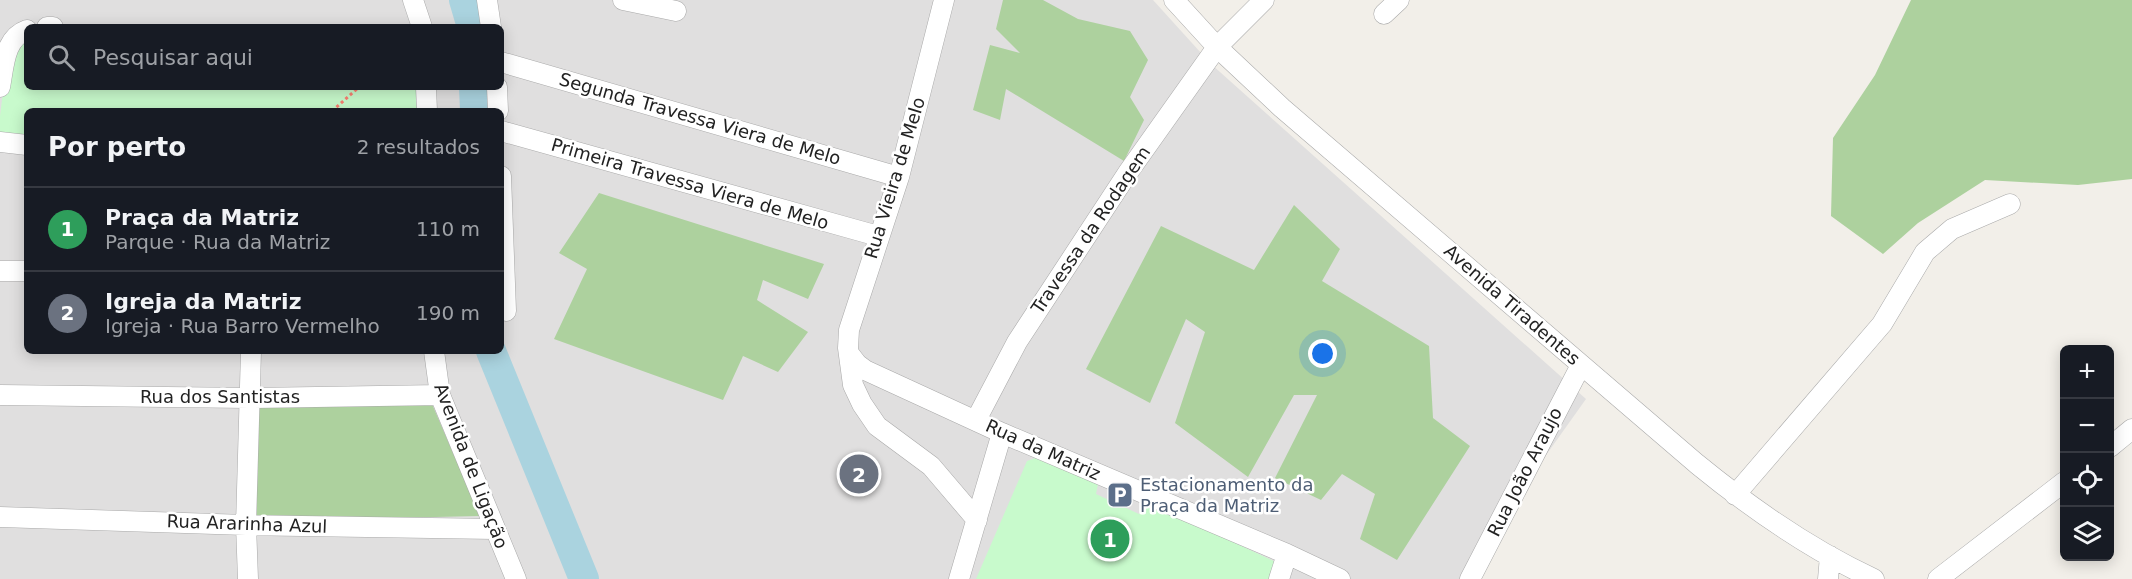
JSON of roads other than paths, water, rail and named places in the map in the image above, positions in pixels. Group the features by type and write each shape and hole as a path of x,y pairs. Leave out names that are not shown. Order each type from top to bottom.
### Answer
{"street":[{"path":"413,0 421,24"},
{"path":"487,0 491,24"},
{"path":"623,0 676,11"},
{"name":"Rua Vieira de Melo","path":"944,0 899,177 849,330 848,348 853,385 862,404 878,426 931,466 977,520"},
{"name":"Avenida Tiradentes","path":"1174,0 1217,46 1282,108 1735,495 1768,519 1874,579"},
{"name":"Travessa da Rodagem","path":"976,420 1017,342 1129,171 1217,46 1264,0"},
{"path":"1384,14 1399,0"},
{"path":"0,87 9,46 18,34 24,31"},
{"name":"Segunda Travessa Viera de Melo","path":"504,63 899,177"},
{"path":"426,90 427,108"},
{"path":"497,90 498,108"},
{"name":"Primeira Travessa Viera de Melo","path":"504,132 878,236"},
{"path":"0,142 24,144"},
{"path":"1735,495 1882,324 1925,252 1952,229 2010,204"},
{"path":"504,256 506,310"},
{"path":"0,271 24,271"},
{"path":"248,579 246,525 251,354"},
{"name":"Avenida de Ligação","path":"434,354 440,395 516,579"},
{"name":"Rua da Matriz","path":"850,355 856,364 865,370 1002,433 1287,554 1340,579"},
{"name":"Rua João Araujo","path":"1470,579 1581,364"},
{"name":"Rua dos Santistas","path":"0,395 249,398 440,395"},
{"path":"2114,443 2132,429"},
{"path":"959,579 1002,433"},
{"path":"1938,579 2060,485"},
{"name":"Rua Ararinha Azul","path":"0,517 246,525 495,529"},
{"path":"1279,579 1287,554"},
{"path":"1828,579 1830,556"}],"waterway":[{"path":"464,0 471,24"},
{"path":"474,90 475,108"},
{"path":"492,354 584,579"}],"place":[{"name":"Igreja da Matriz","path":"859,474"},
{"name":"Estacionamento da Praça da Matriz","path":"1120,495"},
{"name":"Praça da Matriz","path":"1110,539"}]}
